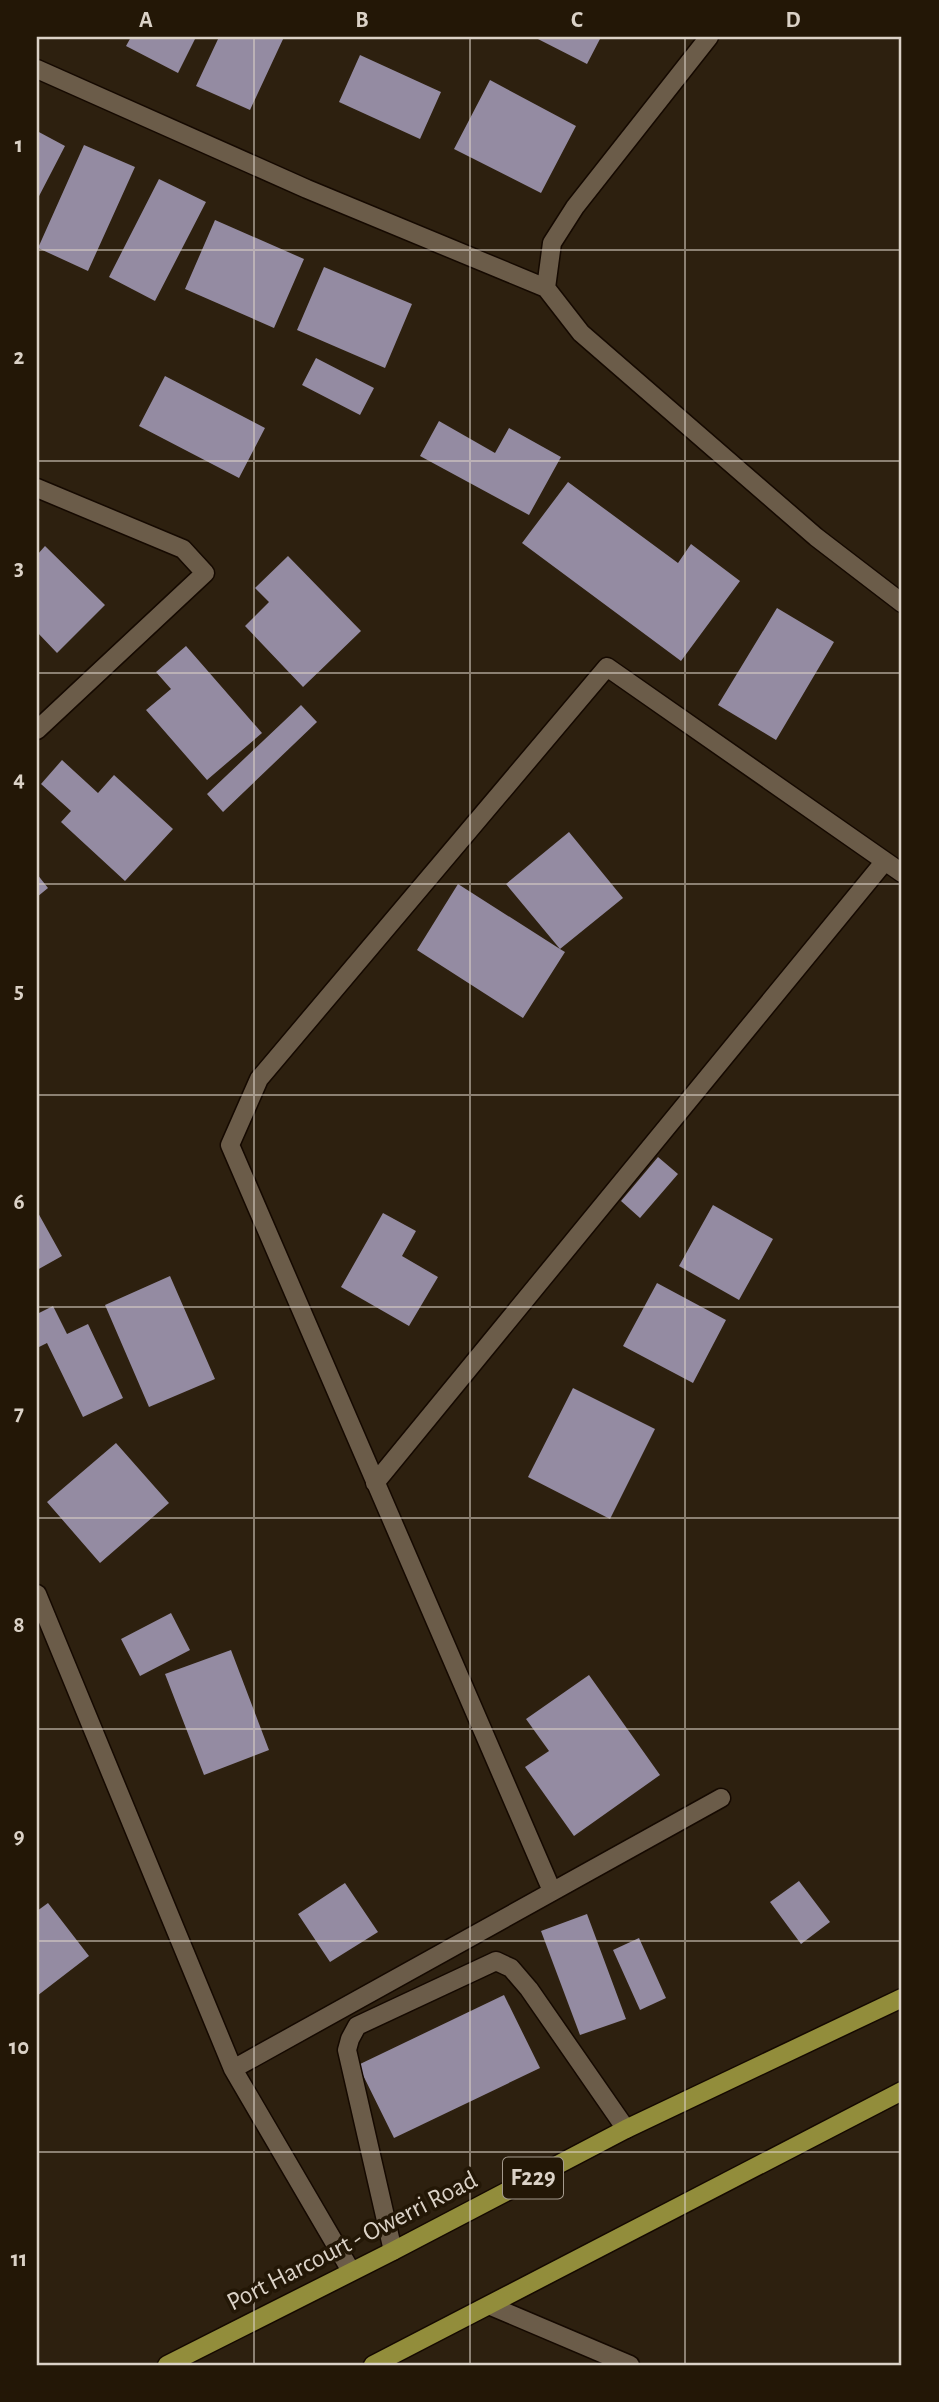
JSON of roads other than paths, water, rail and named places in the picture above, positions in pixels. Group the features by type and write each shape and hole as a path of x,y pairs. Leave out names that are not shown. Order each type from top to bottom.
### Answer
{"main road":[{"name":"Port Harcourt - Owerri Road","path":"167,2365 626,2129 902,1998"},
{"path":"373,2365 902,2091"}],"street":[{"path":"546,288 552,243 575,207 709,37"},
{"path":"37,69 307,189 546,288 581,333 816,537 902,603"},
{"path":"37,488 183,550 205,573 37,730"},
{"path":"552,1891 230,1145 259,1079 607,667 902,873"},
{"path":"374,1483 885,861"},
{"path":"37,1594 233,2069 351,2271"},
{"path":"233,2069 721,1798"},
{"path":"393,2251 347,2050 358,2026 496,1961 511,1968 529,1989 626,2129"},
{"path":"491,2306 630,2365"}]}
